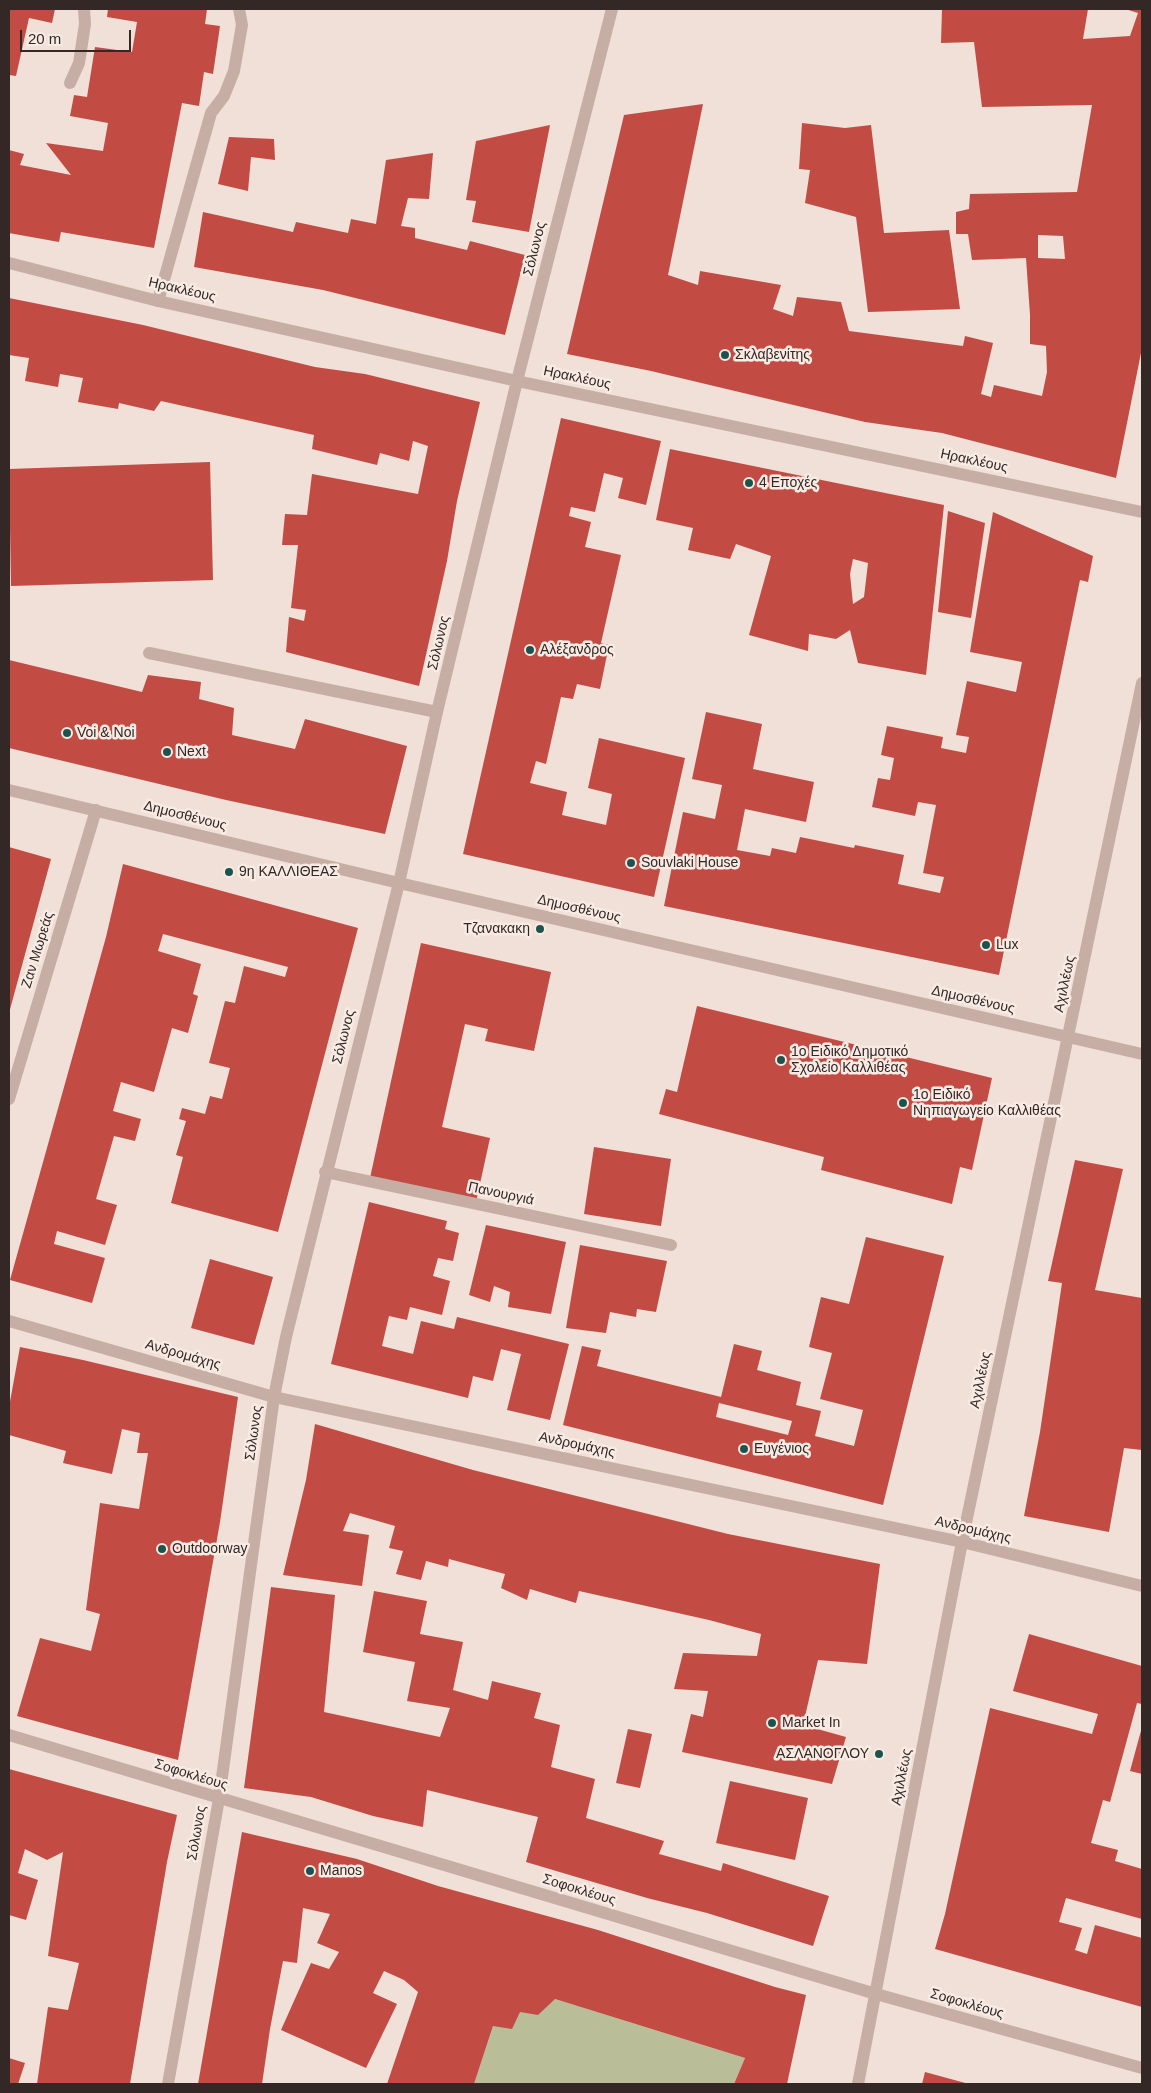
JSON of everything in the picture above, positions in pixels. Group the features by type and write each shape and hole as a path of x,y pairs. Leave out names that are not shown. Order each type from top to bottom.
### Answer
{"street":[{"path":"70,83 79,63 85,24 84,9"},
{"path":"158,301 211,113 224,96 234,71 242,25 239,9"},
{"name":"Σόλωνος","path":"168,2084 219,1799 274,1397 286,1337 325,1172 399,883 517,381 612,9"},
{"name":"Ηρακλέους","path":"9,262 158,301 517,381 1142,512"},
{"path":"149,653 438,712"},
{"name":"Αχιλλέως","path":"858,2084 962,1542 1142,683"},
{"name":"Δημοσθένους","path":"9,790 399,883 1142,1054"},
{"name":"Ζαν Μωρεάς","path":"9,1099 96,810"},
{"name":"Πανουργιά","path":"325,1172 671,1245"},
{"name":"Ανδρομάχης","path":"9,1321 274,1397 962,1542 1142,1586"},
{"name":"Σοφοκλέους","path":"9,1735 876,1994 1142,2068"}],"green space":[{"path":"555,1999 745,2058 734,2084 474,2084 493,2026 520,2012"}],"building":[{"path":"9,9 55,9 52,23 29,18 16,76 9,75"},
{"path":"108,9 207,9 205,24 220,26 213,74 204,72 199,106 182,103 154,248 61,232 59,242 9,233 9,150 24,154 20,165 71,175 46,143 103,151 108,123 70,116 74,95 87,97 95,47 132,52 137,22 107,17"},
{"path":"942,9 1088,9 1083,39 1130,36 1138,13 1125,9 1142,9 1142,348 1116,478 942,433 865,422 651,371 567,354 624,115 703,104 668,275 698,285 700,271 781,285 773,309 793,316 797,297 841,302 849,331 963,346 965,336 993,343 981,394 991,397 994,385 1042,396 1047,372 1046,346 1030,344 1026,258 972,260 968,234 956,234 956,212 969,209 970,194 1077,192 1092,105 982,107 974,42 941,43","holes":["1038,235 1063,236 1065,259 1038,258"]},
{"path":"802,123 845,128 871,125 884,233 949,230 960,309 868,312 856,217 805,203 810,170 799,169"},
{"path":"550,125 529,232 472,222 476,201 466,200 476,141"},
{"path":"229,137 274,139 275,160 251,157 248,191 218,184"},
{"path":"433,153 429,199 408,198 401,226 415,228 415,238 467,250 470,241 525,255 505,335 323,290 194,267 203,212 293,232 296,222 348,233 351,219 376,224 386,160"},
{"path":"9,298 143,325 315,367 365,374 480,402 457,501 447,561 419,686 286,652 289,617 304,621 306,610 291,608 298,545 282,545 285,514 307,515 312,474 418,494 428,446 413,441 409,461 380,453 377,465 312,449 314,435 161,401 154,411 119,403 118,409 78,402 83,378 60,374 58,387 25,381 29,358 9,355"},
{"path":"561,418 661,441 646,505 618,498 623,478 604,473 595,512 571,507 569,516 591,522 585,547 621,555 601,643 609,645 600,689 577,684 573,699 561,697 546,764 536,761 530,783 567,792 562,815 606,825 612,794 588,788 599,738 685,758 654,897 463,854"},
{"path":"670,449 944,505 926,675 858,663 850,630 836,639 809,634 808,651 749,635 771,556 736,544 730,559 688,550 693,528 656,520","holes":["853,559 868,563 864,597 853,604 850,574"]},
{"path":"210,462 213,580 11,586 9,469"},
{"path":"948,511 985,523 971,618 938,612"},
{"path":"993,512 1093,556 1088,582 1080,580 999,975 664,906 683,812 715,819 722,785 692,779 706,712 762,724 753,769 814,782 806,822 745,809 737,850 770,856 772,848 796,853 800,837 854,848 855,845 904,855 898,884 940,893 944,877 923,873 936,805 918,802 915,816 872,807 878,778 890,780 894,758 881,755 887,726 943,737 941,748 966,753 969,737 956,735 967,681 1016,692 1022,662 970,652"},
{"path":"9,660 142,692 148,675 201,682 199,699 234,708 232,735 295,749 305,719 407,746 385,834 226,800 9,748"},
{"path":"9,847 51,859 9,1013"},
{"path":"123,864 358,928 278,1232 171,1203 183,1157 176,1155 186,1121 179,1119 182,1108 205,1114 210,1096 222,1099 230,1068 209,1063 225,1001 235,1003 244,966 285,977 288,967 163,934 158,951 201,964 193,994 198,996 188,1033 172,1028 154,1092 121,1082 113,1111 141,1119 135,1141 114,1136 96,1199 117,1205 105,1245 57,1231 54,1244 105,1258 92,1303 10,1280 106,937"},
{"path":"421,943 551,972 534,1051 485,1041 488,1029 465,1024 442,1127 490,1138 476,1202 370,1178"},
{"path":"697,1006 992,1078 972,1170 960,1167 952,1204 821,1170 824,1157 659,1114 666,1089 677,1092"},
{"path":"594,1147 671,1159 661,1226 584,1214"},
{"path":"1075,1160 1123,1169 1095,1290 1142,1298 1142,1450 1124,1448 1109,1532 1024,1516 1040,1432 1062,1283 1048,1281"},
{"path":"369,1202 447,1221 445,1229 459,1233 453,1261 438,1258 433,1276 450,1281 442,1315 410,1307 407,1320 389,1316 382,1346 413,1354 421,1321 454,1329 457,1317 569,1344 550,1420 507,1410 521,1354 501,1349 493,1381 473,1376 468,1398 331,1364"},
{"path":"486,1225 566,1242 551,1314 508,1307 510,1292 494,1286 490,1302 469,1295"},
{"path":"866,1237 944,1256 883,1505 563,1425 582,1346 601,1350 597,1366 721,1397 734,1344 762,1351 757,1370 801,1382 796,1405 821,1411 815,1436 854,1446 863,1410 820,1399 832,1353 809,1347 821,1297 849,1304","holes":["719,1403 792,1421 788,1435 716,1417"]},
{"path":"580,1245 667,1261 656,1312 637,1309 636,1317 610,1312 606,1333 566,1328"},
{"path":"210,1259 273,1277 254,1345 191,1328"},
{"path":"20,1347 238,1397 220,1522 178,1760 17,1716 40,1638 91,1651 100,1614 86,1610 100,1503 139,1509 148,1453 137,1453 140,1433 122,1429 112,1474 63,1463 66,1451 9,1435 9,1407"},
{"path":"315,1424 473,1470 728,1534 880,1564 867,1664 818,1660 803,1725 846,1737 832,1784 682,1752 691,1714 703,1717 708,1691 674,1689 683,1653 757,1656 761,1634 709,1620 579,1591 576,1603 530,1589 527,1600 501,1588 505,1574 449,1559 448,1567 426,1561 421,1580 396,1574 403,1551 389,1548 395,1526 350,1513 343,1531 369,1535 362,1586 283,1575 306,1480"},
{"path":"271,1587 335,1595 324,1712 440,1737 450,1708 407,1701 415,1662 363,1652 374,1591 427,1601 420,1634 463,1642 453,1690 488,1700 492,1681 541,1693 534,1718 560,1725 551,1767 595,1779 586,1818 664,1841 659,1854 721,1871 723,1863 829,1896 813,1946 707,1913 647,1898 526,1862 538,1817 427,1790 423,1827 373,1816 311,1797 244,1788"},
{"path":"1029,1634 1142,1666 1142,1704 1137,1703 1110,1802 1103,1800 1091,1843 1118,1850 1115,1861 1142,1869 1142,1919 1066,1898 1059,1922 1082,1928 1075,1950 1087,1954 1095,1925 1142,1938 1142,2007 935,1949 945,1914 990,1708 1092,1734 1098,1714 1013,1691"},
{"path":"1142,1727 1142,1774 1130,1771"},
{"path":"628,1729 652,1734 640,1788 616,1783"},
{"path":"9,1769 177,1815 167,1862 130,2084 37,2084 48,2007 68,2010 79,1963 48,1956 63,1852 47,1860 25,1849 18,1873 38,1880 26,1920 9,1915"},
{"path":"730,1781 808,1798 795,1860 716,1843"},
{"path":"242,1832 357,1859 438,1886 598,1930 775,1987 806,1995 787,2084 734,2084 745,2058 555,1999 538,2015 520,2012 512,2029 493,2026 474,2084 387,2084 418,1992 404,1980 384,1971 373,1993 397,2004 366,2068 281,2030 311,1963 329,1969 339,1952 317,1943 330,1914 303,1908 297,1963 283,1961 262,2084 198,2084"},
{"path":"9,2058 25,2063 18,2084 9,2084"},
{"path":"925,2072 969,2084 922,2084"}],"place":[{"name":"Σκλαβενίτης","path":"725,355"},
{"name":"4 Εποχές","path":"749,483"},
{"name":"Αλέξανδρος","path":"530,650"},
{"name":"Voi & Noi","path":"67,733"},
{"name":"Next","path":"167,752"},
{"name":"Souvlaki House","path":"631,863"},
{"name":"9η ΚΑΛΛΙΘΕΑΣ","path":"229,872"},
{"name":"Τζανακακη","path":"540,929"},
{"name":"Lux","path":"986,945"},
{"name":"1ο Ειδικό Δημοτικό Σχολείο Καλλιθέας","path":"781,1060"},
{"name":"1ο Ειδικό Νηπιαγωγείο Καλλιθέας","path":"903,1103"},
{"name":"Ευγένιος","path":"744,1449"},
{"name":"Outdoorway","path":"162,1549"},
{"name":"Market In","path":"772,1723"},
{"name":"ΑΣΛΑΝΟΓΛΟΥ","path":"879,1754"},
{"name":"Manos","path":"310,1871"}]}
